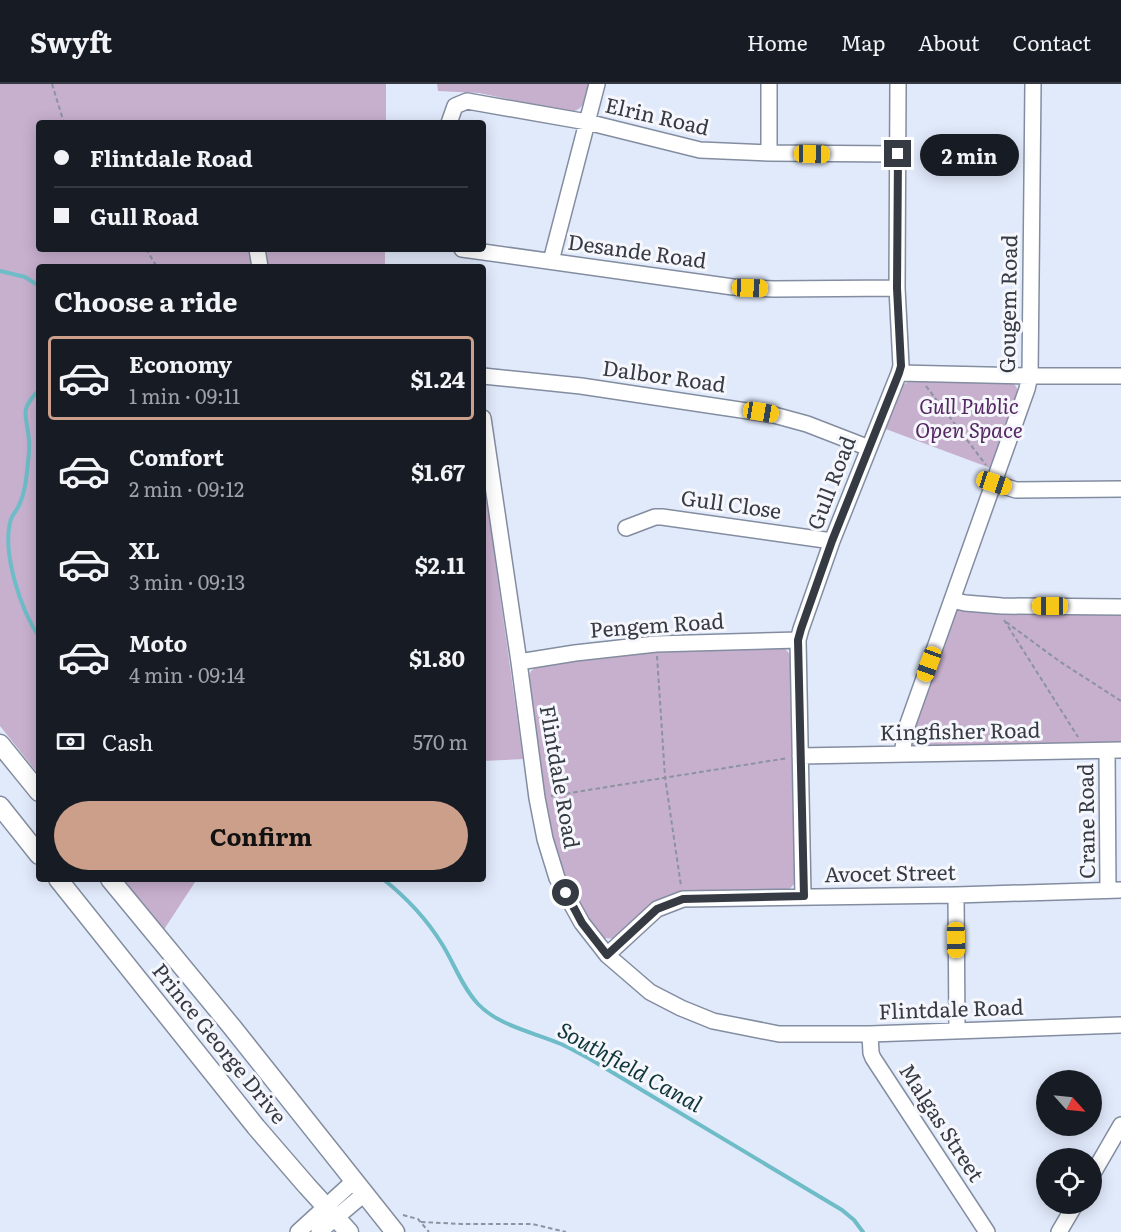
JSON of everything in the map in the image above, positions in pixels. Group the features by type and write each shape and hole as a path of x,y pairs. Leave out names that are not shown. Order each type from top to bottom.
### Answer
{"main road":[{"path":"0,744 36,788"},
{"path":"0,806 36,851"},
{"name":"Prince George Drive","path":"60,882 256,1127 349,1232"},
{"name":"Prince George Drive","path":"112,882 359,1187 396,1223"}],"street":[{"path":"550,261 597,84"},
{"path":"769,153 770,84"},
{"name":"Gull Road","path":"804,896 798,640 832,541 899,373 901,356 897,288 898,84"},
{"name":"Gougem Road","path":"902,754 906,729 1030,376 1033,84"},
{"name":"Elrin Road","path":"450,120 455,106 467,100 587,122 693,149 769,153 898,154"},
{"name":"Desande Road","path":"484,252 733,287 897,288"},
{"path":"899,373 1121,376"},
{"name":"Dalbor Road","path":"486,376 581,386 774,415 807,424 869,448"},
{"name":"Flintdale Road","path":"486,438 537,798 545,839 557,878 582,923 607,955 650,992 681,1008 713,1021 779,1034 870,1034 1121,1025"},
{"path":"994,483 1016,490 1121,489"},
{"name":"Gull Close","path":"626,528 655,517 662,517 832,541"},
{"path":"952,600 1003,613 1121,607"},
{"name":"Pengem Road","path":"519,662 656,644 798,640"},
{"name":"Kingfisher Road","path":"800,756 1114,751"},
{"name":"Crane Road","path":"1114,751 1115,890"},
{"name":"Avocet Street","path":"607,955 657,909 683,899 1115,890"},
{"path":"956,895 957,1030"},
{"name":"Malgas Street","path":"870,1034 873,1058 987,1232"},
{"path":"1102,1158 1121,1125"},
{"path":"298,1232 331,1212 359,1187"},
{"path":"319,1232 331,1212"},
{"path":"1059,1232 1070,1214"}],"path":[{"path":"52,84 63,120"},
{"path":"920,374 921,380 986,465"},
{"path":"1003,613 1059,661 1121,701"},
{"path":"1003,613 1069,725 1088,751"},
{"path":"656,644 665,777 683,899"},
{"path":"537,798 800,756"},
{"path":"396,1223 417,1219 429,1232"},
{"path":"421,1222 532,1224 566,1232"}],"green space":[{"path":"0,84 386,84 386,120 36,120 36,252 385,252 385,264 36,264 36,771 0,726"},
{"path":"437,84 589,84 582,106 569,112 479,93 438,91"},
{"name":"Gull Public Open Space","path":"911,380 1011,382 1014,384 1019,394 993,469 883,428 901,386"},
{"path":"486,495 523,759 486,761"},
{"path":"952,600 1121,607 1121,750 902,754"},
{"path":"783,647 789,653 791,661 796,880 794,884 788,891 683,894 616,938 599,936 566,882 547,820 528,679 531,671 537,666 638,652"},
{"path":"124,882 195,882 163,931"}],"waterway":[{"name":"Southfield Canal","path":"0,271 25,277 36,284"},
{"name":"Southfield Canal","path":"36,393 28,403 25,414 29,448 24,492 11,519 9,532 14,580 36,632"},
{"name":"Southfield Canal","path":"386,882 423,917 446,951 467,990 486,1012 517,1028 561,1044 590,1059 842,1210 863,1232"}],"route":[{"path":"566,893 582,923 607,955 657,909 683,899 804,896 798,640 832,541 901,366 897,288 898,154"}]}
